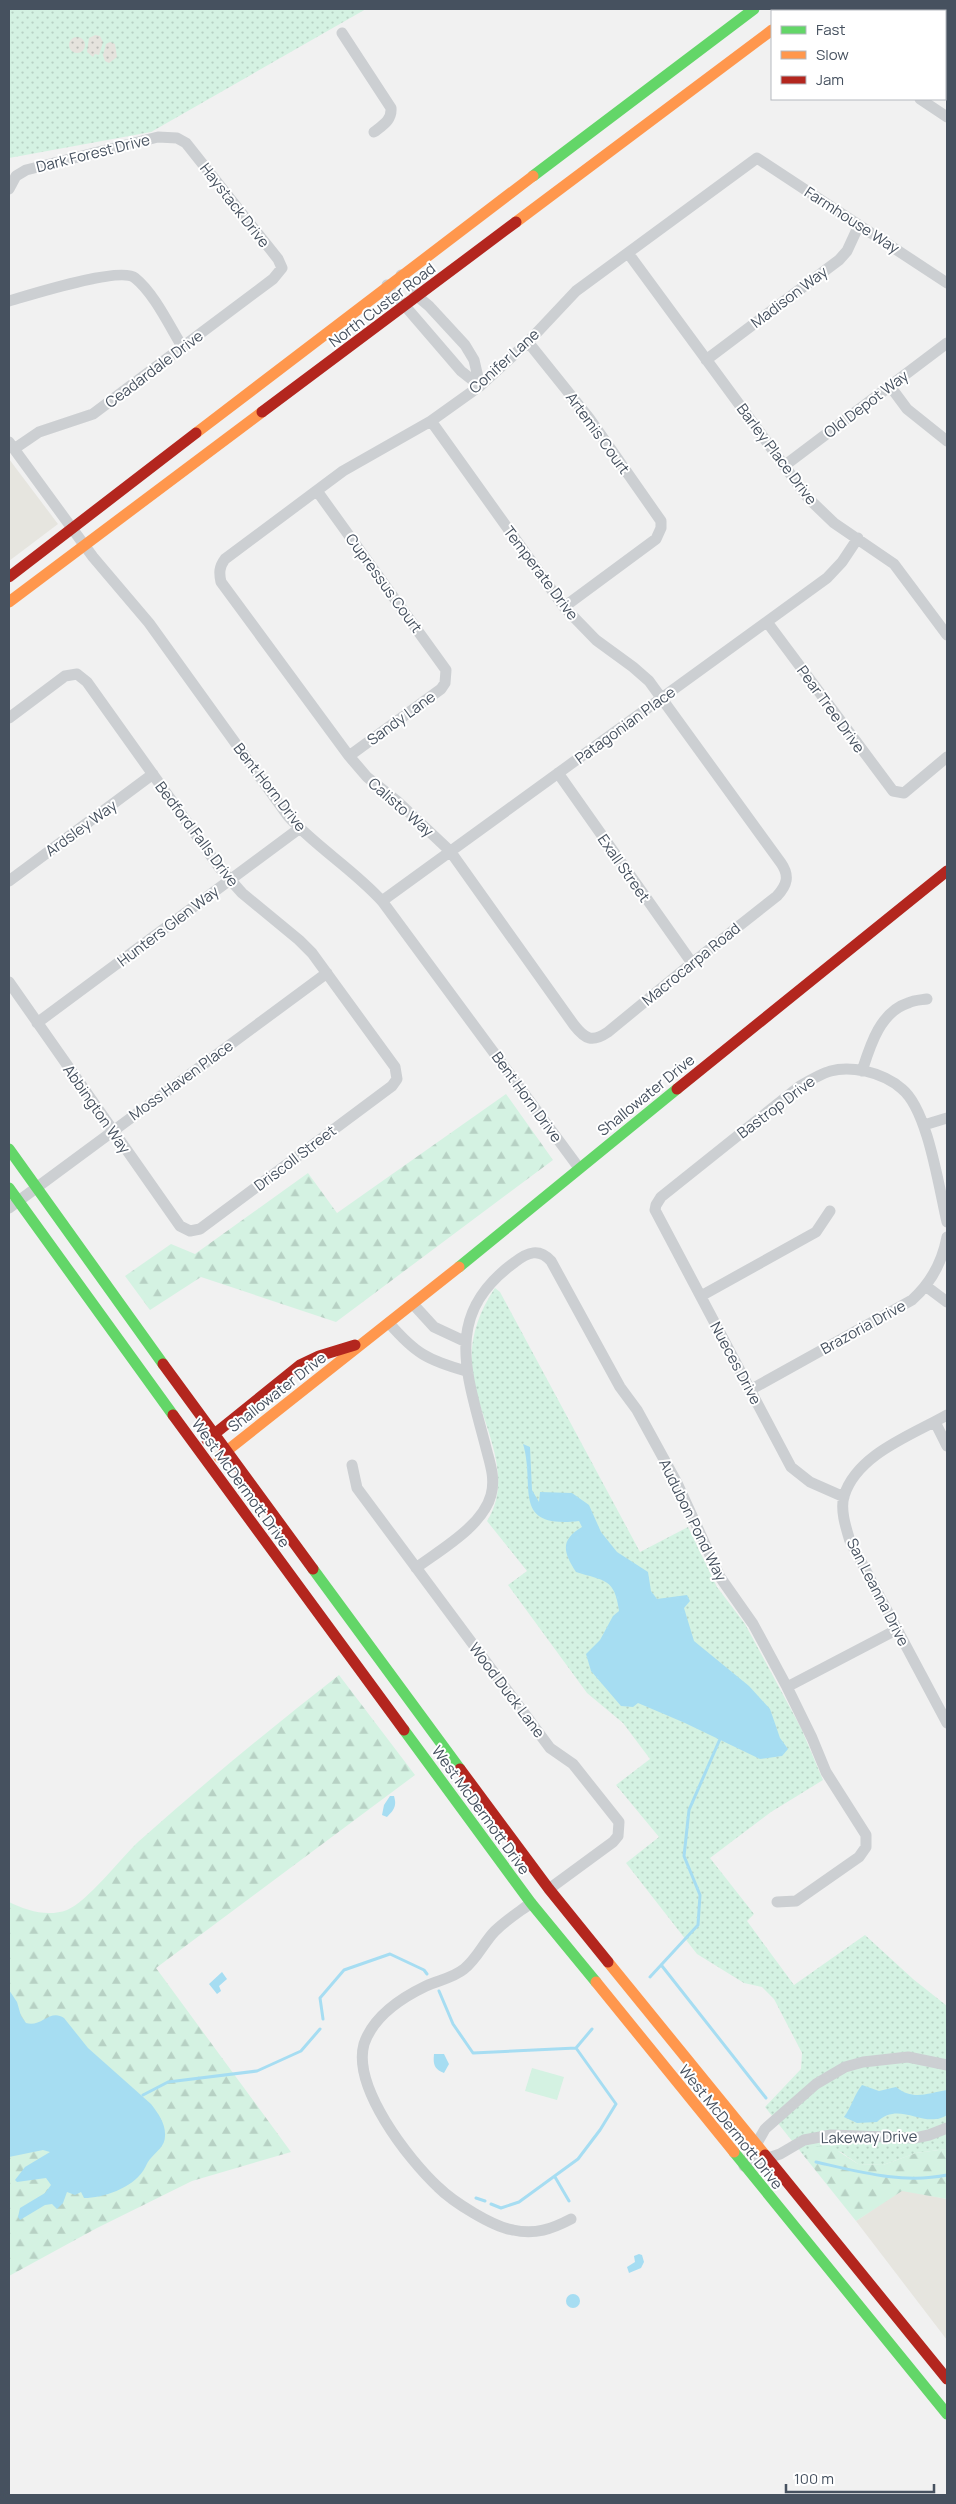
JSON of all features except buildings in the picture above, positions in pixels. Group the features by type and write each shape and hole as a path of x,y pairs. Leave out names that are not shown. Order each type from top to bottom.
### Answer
{"main road":[{"name":"North Custer Road","path":"9,602 405,306 751,29 754,9"},
{"name":"North Custer Road","path":"9,577 401,275 751,29 771,30"},
{"name":"Shallowater Drive","path":"209,1465 500,1235 579,1168 947,871"},
{"name":"West McDermott Drive","path":"9,1149 214,1435 549,1889 947,2379"},
{"name":"West McDermott Drive","path":"9,1188 14,1205 140,1371 531,1903 947,2414"},
{"name":"Shallowater Drive","path":"196,1448 291,1373 319,1356 364,1342"},
{"path":"140,1371 159,1358"},
{"path":"288,1403 294,1388 291,1373"},
{"path":"531,1903 549,1889"}],"street":[{"path":"342,33 391,108 392,115 389,120 374,132"},
{"path":"922,100 947,117"},
{"name":"Dark Forest Drive","path":"9,189 16,176 26,170 158,137 177,138 186,142"},
{"name":"Haystack Drive","path":"186,142 278,259 282,268"},
{"name":"Farmhouse Way","path":"757,158 947,283"},
{"name":"Conifer Lane","path":"220,570 225,559 343,471 431,421 480,386 528,342 576,291 757,158"},
{"name":"Madison Way","path":"706,360 839,260 847,251 859,225"},
{"name":"Barley Place Drive","path":"628,253 808,498 834,523 894,564 947,635"},
{"name":"Ceadardale Drive","path":"11,446 39,432 93,414 273,279 282,268"},
{"path":"9,301 77,282 128,274 136,278 145,289 183,348"},
{"path":"401,275 417,296 435,312 465,346 474,360 480,386"},
{"path":"388,285 461,371 480,386"},
{"name":"Artemis Court","path":"528,342 589,418 658,515 661,528 656,540 564,607"},
{"name":"Old Depot Way","path":"784,466 947,343"},
{"path":"890,386 907,409 947,441"},
{"name":"Temperate Drive","path":"431,421 564,607 596,640 633,667 662,698 785,869 787,881"},
{"name":"Bent Horn Drive","path":"11,446 86,546 149,623 300,828 368,885 382,901 579,1168"},
{"name":"Cupressus Court","path":"317,491 444,663 447,676"},
{"name":"Patagonian Place","path":"382,901 827,578 842,562 858,538"},
{"name":"Calisto Way","path":"220,570 225,588 349,756 368,777 404,807 450,851 574,1025 582,1035 589,1039"},
{"name":"Pear Tree Drive","path":"767,622 888,786 896,793 904,792 947,757"},
{"name":"Bedford Falls Drive","path":"9,718 65,676 76,674 87,682 230,880 257,907 300,940 327,974 395,1068 397,1080"},
{"name":"Sandy Lane","path":"349,756 442,688 447,676"},
{"name":"Exall Street","path":"558,773 692,963"},
{"name":"Ardsley Way","path":"9,881 153,774"},
{"name":"Hunters Glen Way","path":"37,1023 300,828"},
{"name":"Macrocarpa Road","path":"589,1039 600,1038 608,1032 777,896 787,881"},
{"name":"Moss Haven Place","path":"14,1205 327,974"},
{"name":"Abbington Way","path":"9,982 180,1226 190,1231"},
{"path":"862,1071 874,1037 889,1017 906,1003 927,999"},
{"name":"Bastrop Drive","path":"656,1205 661,1197 800,1086 823,1072 850,1068 877,1074 903,1089 914,1104 924,1125"},
{"name":"Driscoll Street","path":"190,1231 200,1229 392,1086 397,1080"},
{"path":"947,1118 924,1125 947,1222"},
{"name":"Nueces Drive","path":"656,1205 655,1210 791,1467 810,1482 844,1497"},
{"path":"701,1296 816,1232 830,1210"},
{"name":"Brazoria Drive","path":"750,1390 912,1300 927,1287 944,1255 947,1237"},
{"name":"Audubon Pond Way","path":"464,1341 474,1307 496,1275 526,1254 537,1253 546,1256 551,1261 620,1387 636,1410 672,1475 720,1578 753,1624 787,1687 826,1772 866,1835 866,1847 859,1857 796,1901 777,1902"},
{"path":"927,1287 947,1302"},
{"path":"412,1304 434,1327 464,1341 466,1371 494,1480 491,1497 475,1523 416,1568"},
{"path":"389,1323 408,1345 429,1360 466,1371"},
{"name":"San Leanna Drive","path":"947,1415 879,1453 856,1473 844,1497 844,1521 850,1542 947,1724"},
{"path":"935,1422 947,1446"},
{"name":"Wood Duck Lane","path":"352,1465 357,1488 550,1748 573,1764 619,1822 618,1836 612,1842 549,1889"},
{"path":"787,1687 896,1630"},
{"path":"531,1903 494,1932 465,1968 426,1986 382,2016 370,2030 364,2045 361,2065 369,2092 378,2109 402,2144 440,2189 479,2215 503,2228 534,2232 551,2230 571,2219"},
{"path":"744,2166 765,2129 816,2084 845,2067 863,2062 908,2057 947,2065"},
{"name":"Lakeway Drive","path":"744,2166 768,2159 804,2140 831,2135 915,2138 947,2128"}],"shaded area":[{"path":"9,459 58,524 9,561"},
{"path":"902,2190 947,2199 947,2340 856,2221"}],"green space":[{"path":"9,9 366,9 151,132 9,158"},
{"path":"506,1094 553,1160 336,1322 201,1277 150,1310 125,1276 171,1244 195,1254 308,1173 337,1213"},
{"path":"495,1288 500,1292 640,1552 688,1527 717,1587 745,1624 801,1728 823,1780 771,1812 710,1858 754,1914 747,1921 794,1985 865,1935 913,1979 947,2006 947,2149 916,2153 883,2165 858,2164 841,2152 815,2148 804,2156 765,2107 801,2069 802,2053 774,1999 762,1987 744,1983 697,1954 626,1863 659,1837 616,1785 650,1759 623,1723 587,1693 508,1585 527,1571 487,1521 495,1503 498,1484 497,1465 476,1390 471,1360 473,1338 479,1317"},
{"path":"339,1675 415,1775 156,1968 291,2152 192,2181 97,2228 9,2276 9,1902 23,1908 45,1913 60,1912 75,1905 94,1889 138,1842 162,1820"},
{"path":"532,2068 564,2077 557,2100 525,2091"},
{"path":"827,2144 858,2164 883,2165 916,2153 947,2149 947,2199 902,2191 856,2221 804,2156 815,2147"}],"sand":[{"path":"95,35 100,36 103,42 99,55 95,54 93,57 87,52 89,38"},
{"path":"77,37 83,39 85,45 83,51 77,53 71,51 69,45 71,39"},
{"path":"110,42 115,44 117,57 109,63 105,61 103,55 106,44"}],"water":[{"path":"523,1444 530,1447 532,1490 539,1502 540,1492 572,1493 589,1505 601,1532 617,1552 648,1572 651,1591 657,1599 687,1595 690,1601 684,1608 694,1641 749,1686 770,1709 780,1738 788,1749 782,1756 760,1759 638,1703 633,1707 621,1706 591,1671 586,1654 600,1640 613,1616 619,1611 615,1592 606,1582 576,1572 568,1558 566,1552 567,1542 582,1527 579,1521 557,1522 543,1518 534,1511 528,1489"},
{"path":"390,1796 394,1796 395,1805 387,1817 382,1815 384,1805"},
{"path":"222,1972 227,1979 219,1986 221,1991 217,1994 209,1984"},
{"path":"9,1990 17,2002 21,2016 26,2023 36,2023 54,2015 64,2018 88,2048 151,2104 161,2119 165,2132 164,2143 138,2177 125,2187 92,2198 84,2198 81,2192 75,2195 67,2192 63,2203 57,2209 52,2204 45,2205 20,2220 18,2217 20,2208 45,2193 51,2185 46,2178 17,2182 15,2180 25,2167 50,2152 43,2150 9,2157"},
{"path":"434,2054 444,2054 449,2064 444,2073 435,2066"},
{"path":"862,2085 879,2091 896,2087 908,2094 915,2095 947,2090 947,2115 939,2119 929,2119 899,2113 884,2117 877,2122 857,2123 844,2117"},
{"path":"642,2255 644,2262 641,2268 629,2273 627,2267 635,2262 634,2256"},
{"path":"570,2294 576,2294 580,2301 576,2308 570,2308 566,2304 566,2298"}],"waterway":[{"path":"650,1977 698,1925 700,1895 684,1856 689,1810 720,1739"},
{"path":"323,2019 320,1998 344,1970 390,1954 424,1970 427,1974"},
{"path":"662,1966 766,2098"},
{"path":"439,1991 453,2024 473,2053 576,2048 592,2029"},
{"path":"143,2095 168,2082 257,2071 301,2051 320,2029"},
{"path":"491,2204 501,2208 519,2202 578,2159 600,2130 616,2104 576,2048"},
{"path":"816,2162 882,2176 914,2178 947,2175"},
{"path":"555,2177 569,2201"},
{"path":"476,2198 485,2201"}],"traffic: fast":[{"path":"533,176 754,9"},
{"path":"459,1267 677,1089"},
{"path":"9,1149 163,1364"},
{"path":"9,1188 173,1415"},
{"path":"313,1569 460,1769"},
{"path":"404,1730 531,1903 596,1982"},
{"path":"734,2152 947,2414"}],"traffic: slow":[{"path":"516,222 771,31"},
{"path":"196,433 533,176"},
{"path":"9,602 262,412"},
{"path":"219,1457 459,1267"},
{"path":"608,1962 765,2155"},
{"path":"596,1982 734,2152"}],"traffic: jam":[{"path":"262,412 516,222"},
{"path":"9,577 196,433"},
{"path":"677,1089 947,871"},
{"path":"207,1440 300,1365 319,1356 355,1345"},
{"path":"163,1364 313,1569"},
{"path":"173,1415 404,1730"},
{"path":"460,1769 549,1889 608,1962"},
{"path":"765,2155 947,2379"}]}
